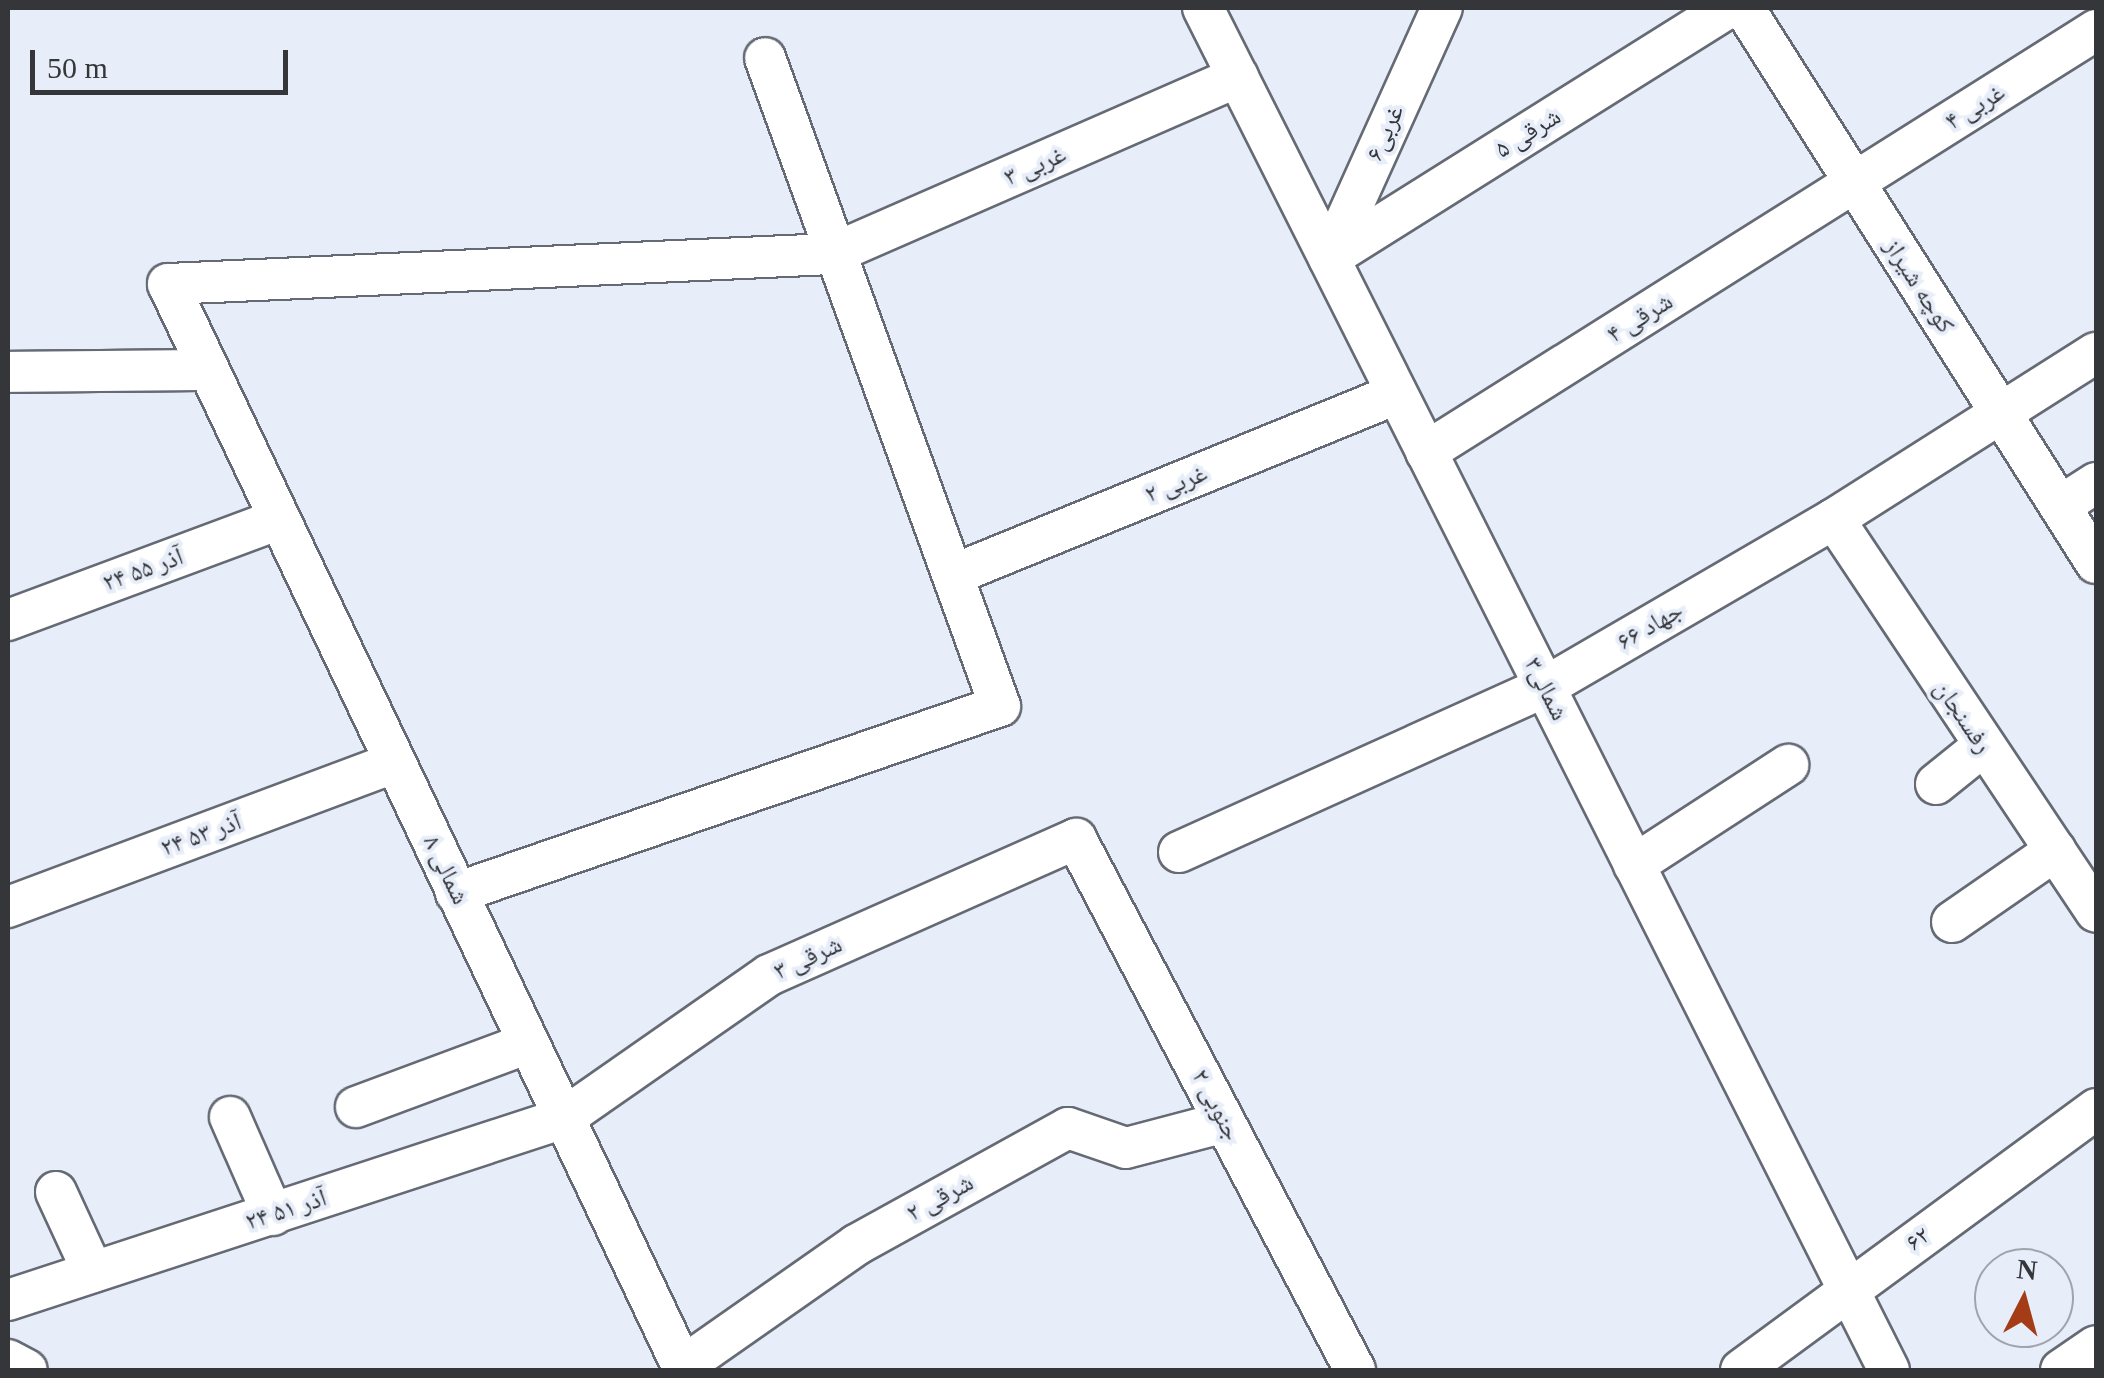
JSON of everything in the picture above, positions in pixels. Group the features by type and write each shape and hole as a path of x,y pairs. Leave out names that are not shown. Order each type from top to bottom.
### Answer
{"street":[{"name":"شمالی۳","path":"1203,8 1888,1370"},
{"name":"غربی۶","path":"1329,258 1442,8"},
{"name":"شرقی ۵","path":"1329,258 1728,8"},
{"name":"کوچه شیراز","path":"1744,8 2096,563"},
{"name":"غربی ۴","path":"1853,184 2096,30"},
{"path":"456,893 1000,706 956,574 832,254 765,58"},
{"name":"غربی ۳","path":"832,254 1238,77"},
{"name":"شرقی ۴","path":"1426,452 1853,184"},
{"name":"شمالی ۸","path":"683,1369 168,284 832,254"},
{"name":"جهاد ۶۶","path":"1180,852 1545,688 1834,519 2096,354"},
{"path":"8,372 208,370"},
{"name":"غربی ۲","path":"956,574 1397,394"},
{"path":"2060,506 2096,484"},
{"name":"رفسنجان","path":"1834,519 2096,912"},
{"name":"۲۴ آذر ۵۵","path":"8,620 278,520"},
{"path":"1936,784 1982,746"},
{"name":"۲۴ آذر ۵۳","path":"8,907 394,763"},
{"path":"1634,865 1788,765"},
{"name":"۳ شرقی","path":"564,1118 769,976 1076,839"},
{"name":"۲ جنوبی","path":"1076,839 1355,1370"},
{"path":"1952,922 2056,850"},
{"path":"356,1106 528,1043"},
{"name":"۶۲","path":"1740,1370 2096,1109"},
{"path":"230,1117 272,1214"},
{"name":"۲۴ آذر ۵۱","path":"8,1300 564,1118"},
{"name":"۲ شرقی","path":"683,1369 856,1245 1068,1128 1126,1148 1224,1122"},
{"path":"56,1192 93,1272"},
{"path":"2061,1370 2096,1346"},
{"path":"8,1360 27,1370"}]}
